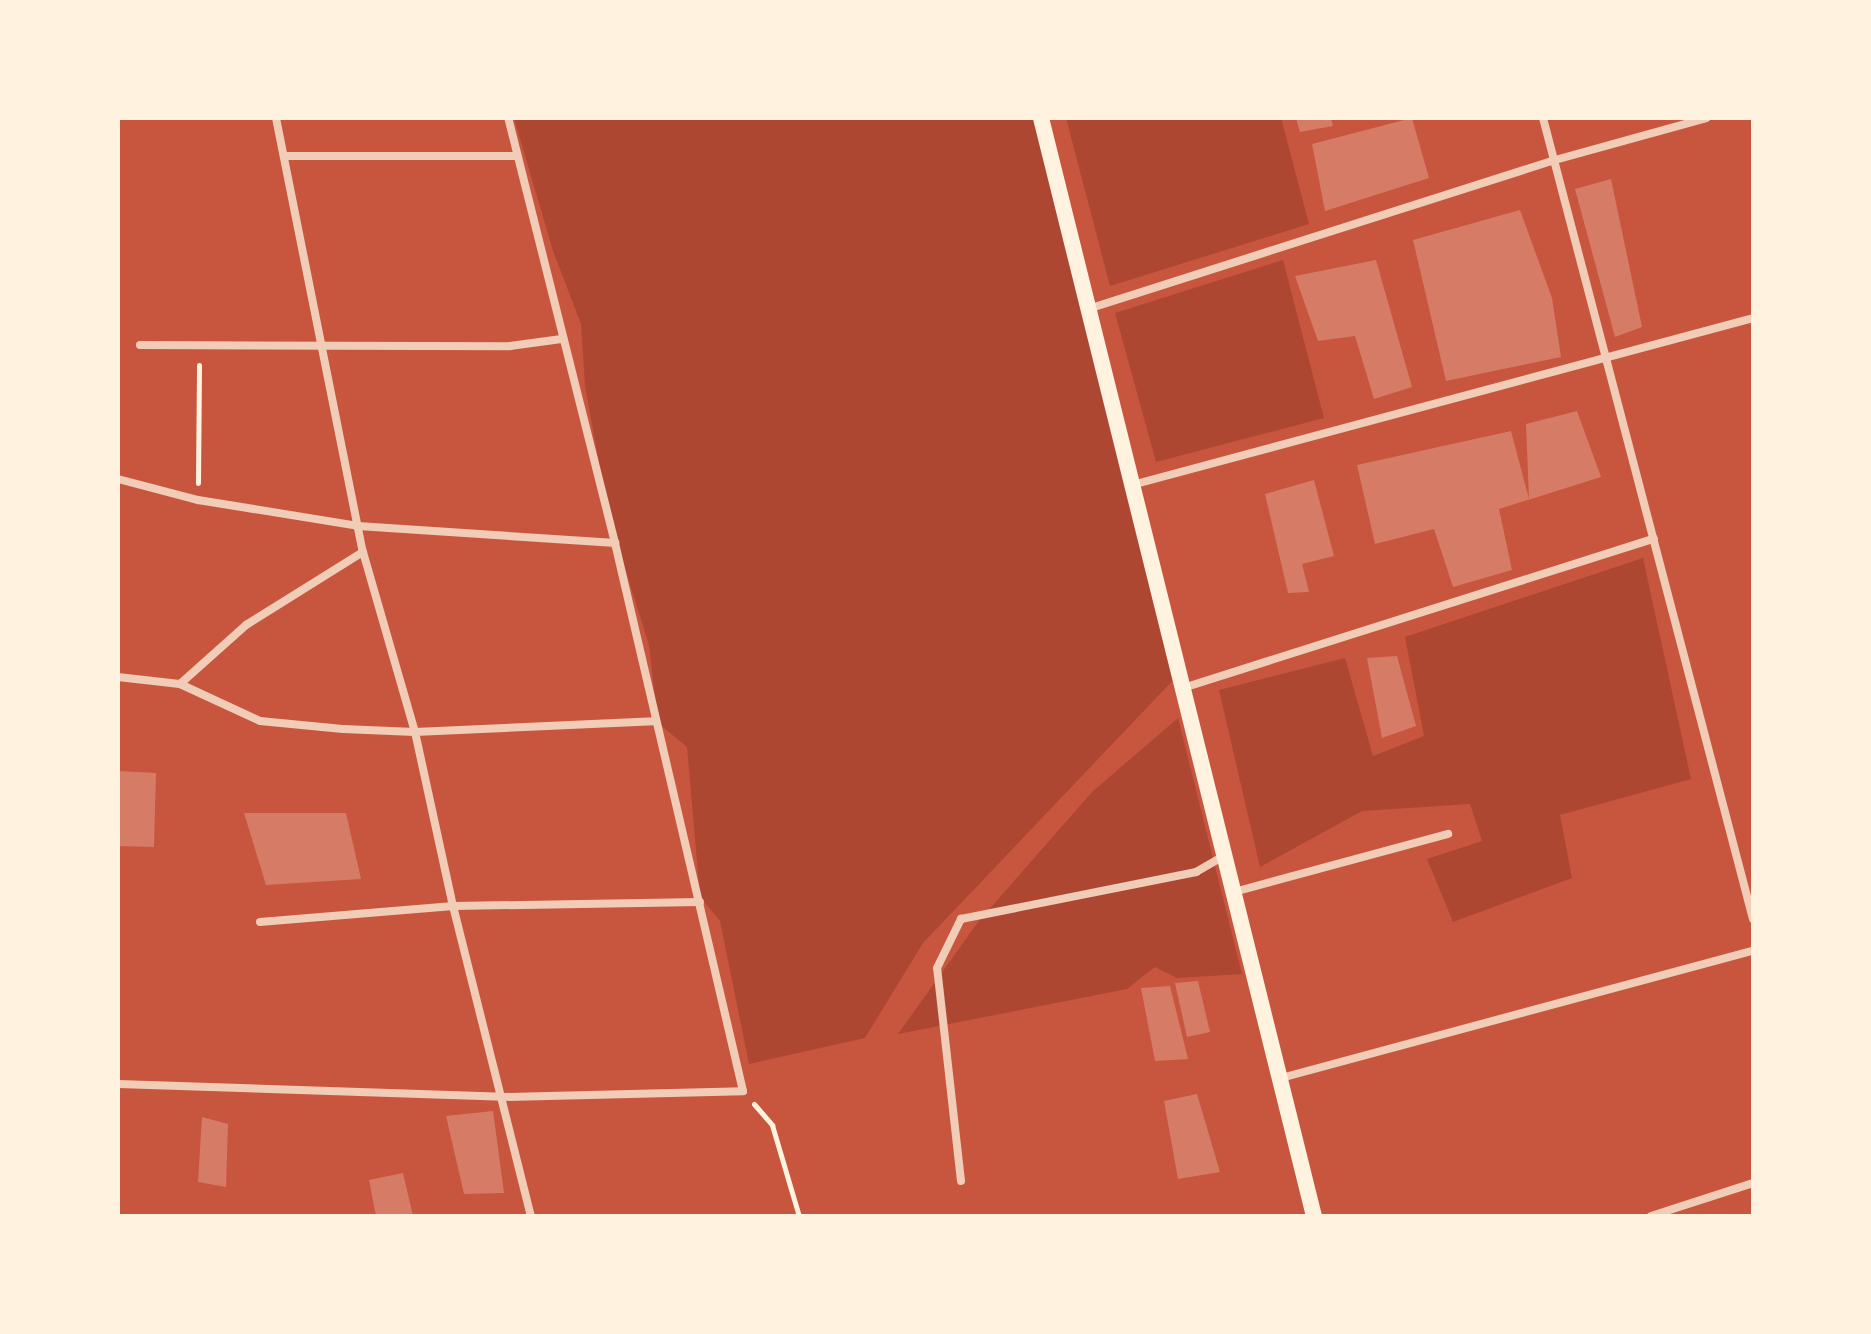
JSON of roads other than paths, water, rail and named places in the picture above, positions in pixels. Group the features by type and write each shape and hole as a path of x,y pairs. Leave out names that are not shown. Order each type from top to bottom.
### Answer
{"main road":[{"path":"1041,118 1316,1215"}],"street":[{"path":"276,118 363,552 415,732 453,906 531,1216"},
{"path":"118,1084 503,1097 743,1091 654,721 615,543 508,118"},
{"path":"1543,118 1753,919"},
{"path":"1088,309 1555,160 1706,118"},
{"path":"284,156 516,156"},
{"path":"1132,485 1753,318"},
{"path":"140,345 322,348 510,346 562,339"},
{"path":"118,479 198,500 358,526 615,543"},
{"path":"1183,688 1654,539"},
{"path":"180,684 246,625 363,552"},
{"path":"118,677 180,684 260,721 415,732 654,721"},
{"path":"1233,892 1448,834"},
{"path":"961,1181 937,968 961,919 1196,872 1224,856"},
{"path":"260,922 453,906 700,902"},
{"path":"1280,1078 1753,951"},
{"path":"1651,1216 1753,1183"}]}
